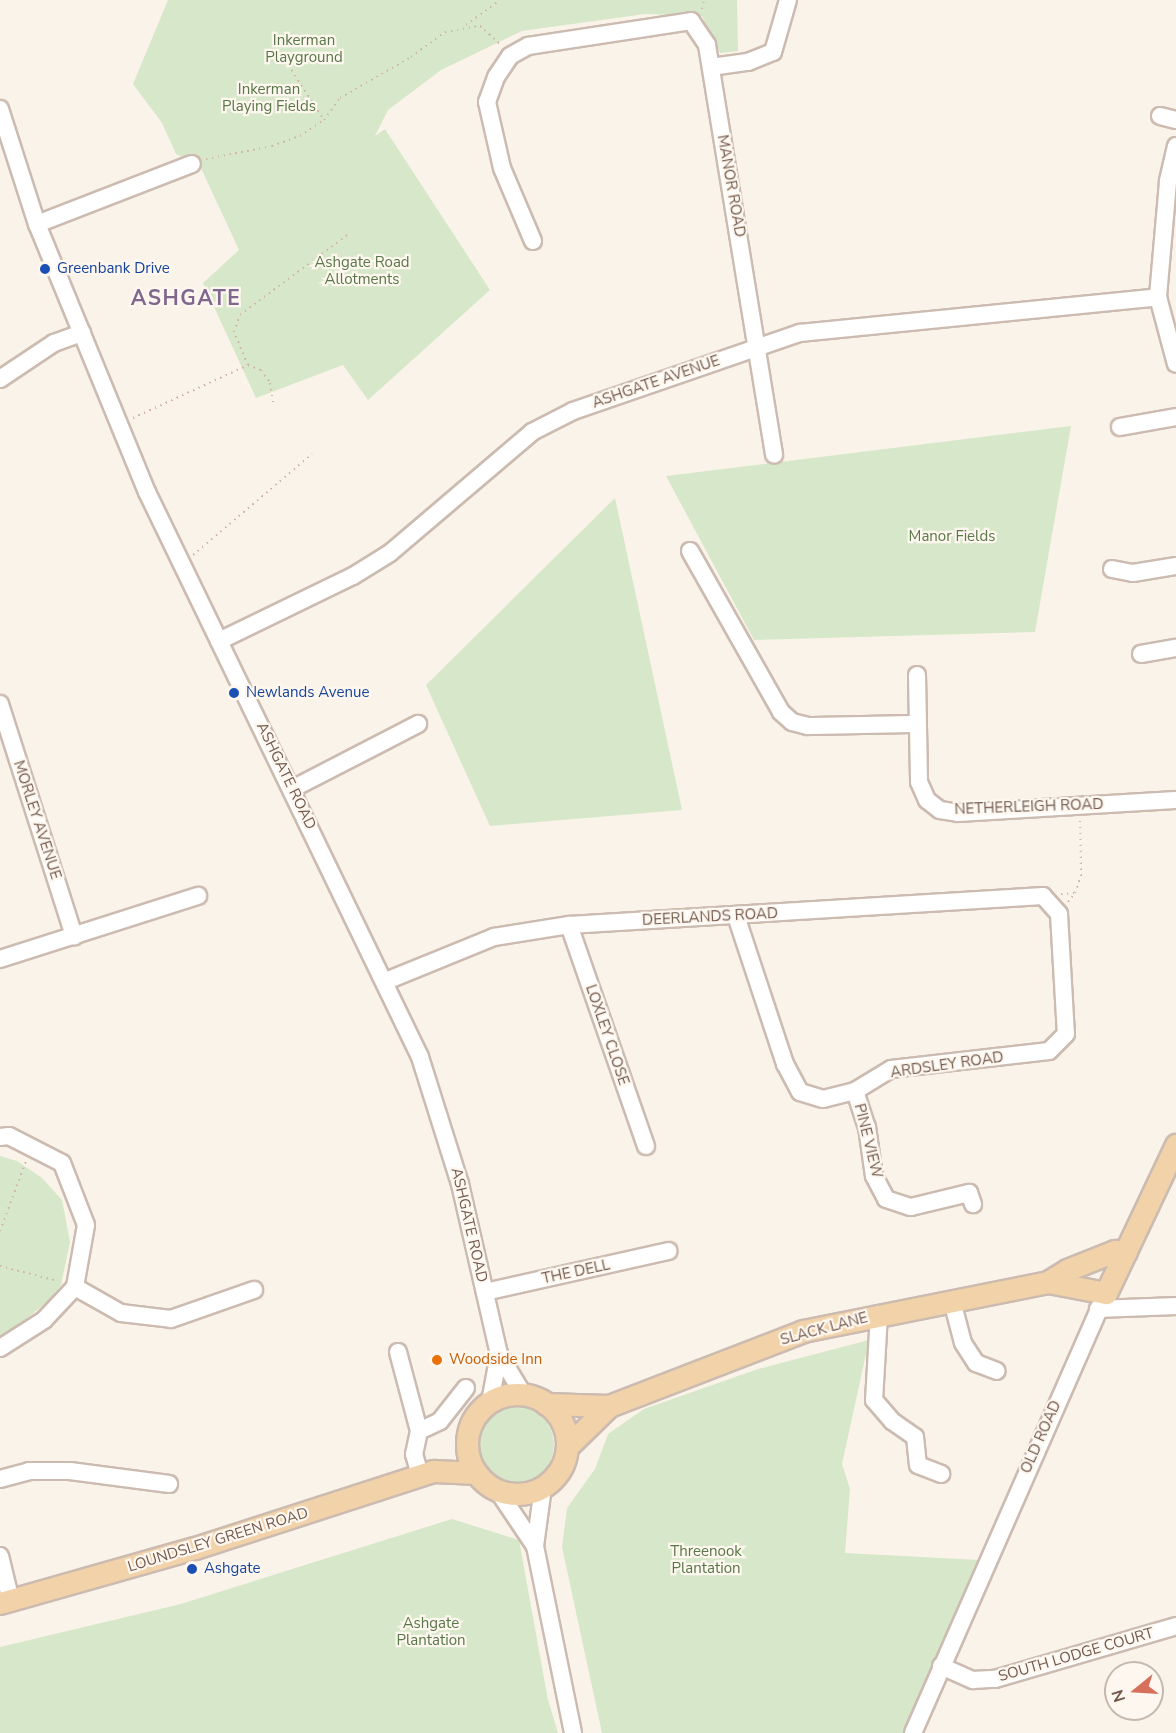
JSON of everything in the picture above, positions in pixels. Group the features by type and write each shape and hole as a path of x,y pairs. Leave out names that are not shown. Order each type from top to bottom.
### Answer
{"main road":[{"name":"OLD ROAD","path":"1102,1301 1176,1145"},
{"name":"SLACK LANE","path":"546,1404 609,1406 803,1332 879,1314 1048,1282 1066,1270 1115,1251 1126,1252"},
{"name":"SLACK LANE","path":"1048,1282 1102,1301"},
{"path":"523,1394 546,1404 562,1423 567,1447 560,1470 543,1487 514,1494 498,1491 476,1473 467,1443 473,1419 490,1402 523,1394"},
{"name":"SLACK LANE","path":"567,1447 609,1406"},
{"name":"LOUNDSLEY GREEN ROAD","path":"427,1473 467,1443"},
{"name":"LOUNDSLEY GREEN ROAD","path":"5,1602 195,1548 427,1473 476,1473"}],"street":[{"path":"711,68 748,62 773,52 788,0"},
{"name":"MANOR ROAD","path":"510,56 528,46 648,25 691,21 698,26 711,68 774,455"},
{"path":"510,56 496,77 487,102 502,168 533,241"},
{"name":"ASHGATE ROAD","path":"0,109 37,224 119,424 182,564 387,981 420,1057 447,1136 499,1354 523,1394"},
{"path":"1176,146 1167,182 1158,297 1176,364"},
{"path":"37,224 192,164"},
{"name":"ASHGATE AVENUE","path":"219,641 353,576 390,553 532,432 573,411 800,333 1158,297"},
{"path":"0,379 54,343 82,333"},
{"path":"1120,427 1176,417"},
{"path":"690,551 700,582 781,712 792,722 808,726 917,724"},
{"path":"1112,569 1133,573 1176,566"},
{"path":"1141,654 1176,648"},
{"name":"NETHERLEIGH ROAD","path":"917,675 919,782 927,800 940,810 958,813 1176,800"},
{"name":"MORLEY AVENUE","path":"0,704 74,936"},
{"path":"292,789 418,724"},
{"path":"0,959 198,896"},
{"name":"DEERLANDS ROAD","path":"387,981 494,937 569,925 1043,896"},
{"name":"ARDSLEY ROAD","path":"736,916 785,1064 800,1092 823,1099 855,1091 891,1069 1049,1051 1066,1034 1059,914 1043,896"},
{"name":"LOXLEY CLOSE","path":"569,925 646,1146"},
{"name":"PINE VIEW","path":"855,1091 867,1127 874,1176 886,1199 911,1207 969,1192 973,1204"},
{"path":"0,1137 9,1136 62,1163 86,1225 75,1287 44,1320 0,1348"},
{"name":"THE DELL","path":"485,1292 668,1251"},
{"path":"75,1287 121,1313 171,1319 254,1290"},
{"path":"952,1301 963,1343 976,1363 997,1371"},
{"path":"1102,1301 1176,1306"},
{"name":"OLD ROAD","path":"913,1733 1102,1301"},
{"path":"879,1314 874,1400 892,1421 915,1437 918,1465 941,1474"},
{"path":"398,1352 419,1431 414,1454 427,1473"},
{"name":"ASHGATE ROAD","path":"490,1402 499,1354"},
{"path":"419,1431 440,1421 466,1388"},
{"path":"0,1479 29,1471 70,1471 169,1484"},
{"path":"543,1487 535,1546 573,1733"},
{"path":"498,1491 535,1546"},
{"path":"0,1556 5,1602"},
{"name":"SOUTH LODGE COURT","path":"941,1666 973,1680 995,1679 1176,1626"}],"path":[{"path":"464,26 500,0"},
{"path":"192,164 223,153 272,146 300,136 324,120 340,98 411,57 445,32 464,26 480,26 510,56"},
{"path":"290,57 285,60 324,120"},
{"path":"248,365 234,332 240,315 350,233"},
{"path":"119,424 248,365 261,370 270,383 274,407"},
{"path":"182,564 312,454"},
{"path":"1043,896 1075,893 1081,876 1080,806"},
{"path":"0,1231 31,1148"},
{"path":"0,1266 35,1273 75,1287"}],"green space":[{"path":"168,0 737,0 738,51 720,53 702,16 645,14 522,31 441,70 388,110 375,136 385,129 490,290 368,400 343,365 256,398 203,283 239,250 200,166 176,154 162,123 133,84"},
{"name":"Manor Fields","path":"1071,426 1035,632 754,640 666,476"},
{"path":"615,498 682,810 490,826 426,685"},
{"path":"0,1156 17,1161 42,1178 62,1200 70,1242 61,1285 48,1301 0,1340"},
{"name":"Threenook Plantation","path":"869,1340 842,1464 850,1489 845,1553 979,1560 905,1733 602,1733 562,1547 567,1508 595,1469 608,1434 644,1409 758,1369"},
{"path":"515,1406 530,1409 543,1417 551,1430 554,1445 551,1460 543,1473 530,1481 515,1484 500,1481 487,1473 479,1460 476,1445 479,1430 487,1417 500,1409"},
{"name":"Ashgate Plantation","path":"452,1519 519,1540 548,1700 558,1733 0,1733 0,1647 181,1604"}],"place":[{"name":"Greenbank Drive","path":"45,269"},
{"name":"Newlands Avenue","path":"234,693"},
{"name":"Woodside Inn","path":"437,1360"},
{"name":"Ashgate","path":"192,1569"}],"district":[{"name":"ASHGATE","path":"186,298"}],"park label":[{"name":"Inkerman Playground","path":"304,48"},
{"name":"Inkerman Playing Fields","path":"269,98"},
{"name":"Ashgate Road Allotments","path":"362,270"}]}
